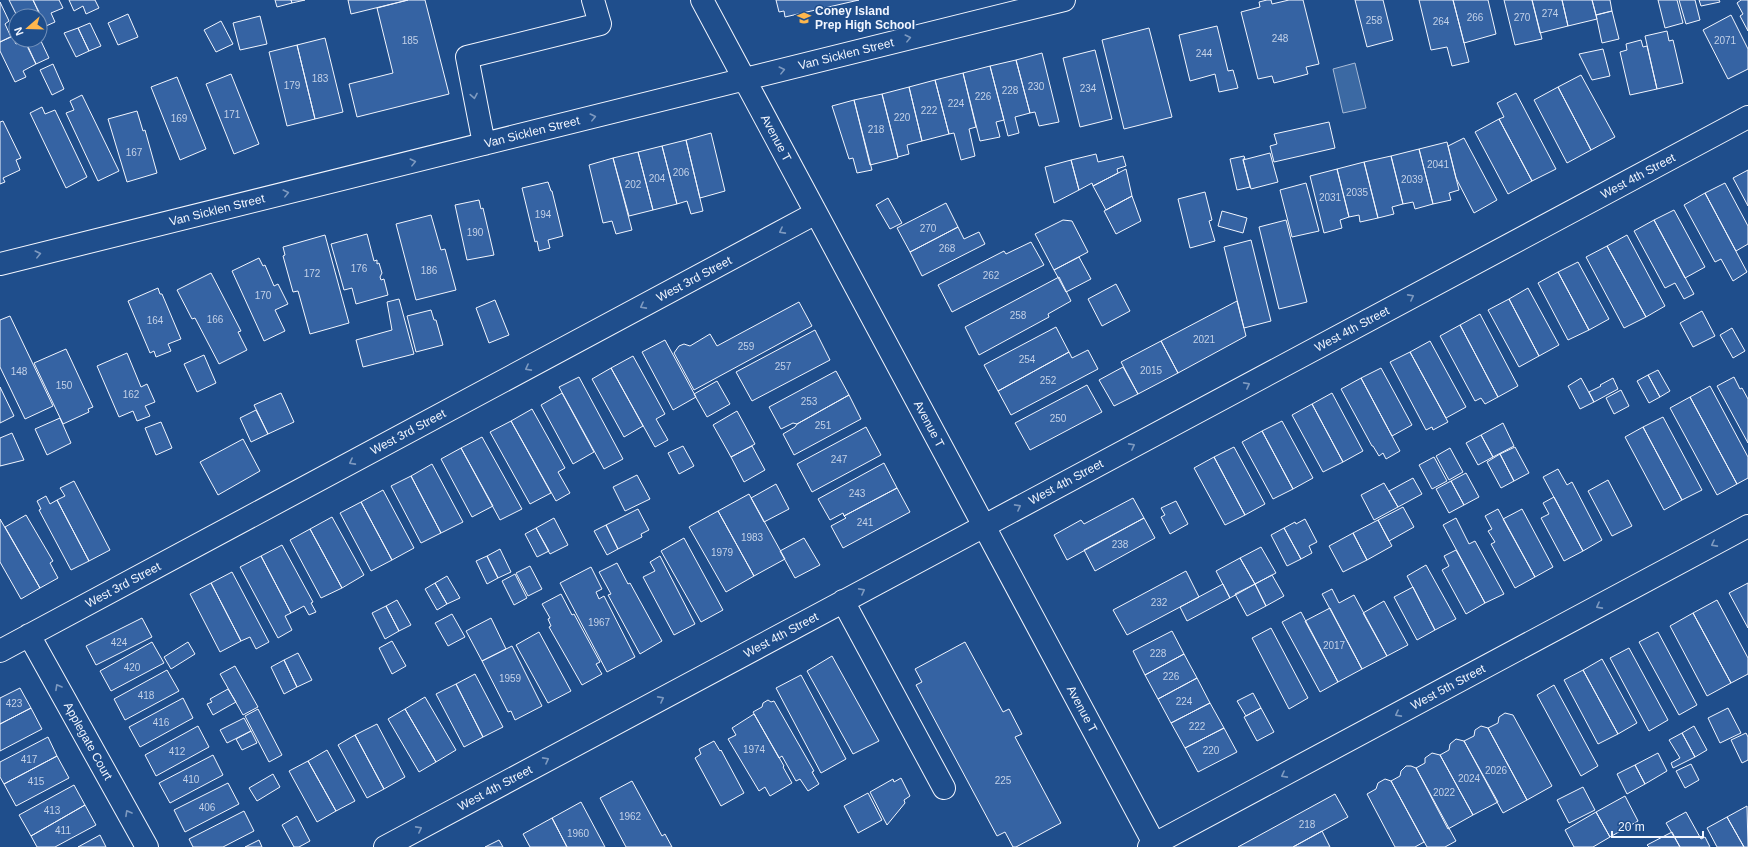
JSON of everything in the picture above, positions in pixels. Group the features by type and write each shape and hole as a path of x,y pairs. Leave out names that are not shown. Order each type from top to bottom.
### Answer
{"street":[{"path":"484,144 467,57 600,24 593,0"},
{"name":"Avenue T","path":"702,0 1153,846"},
{"name":"Van Sicklen Street","path":"0,264 1061,0"},
{"name":"West 4th Street","path":"385,847 1748,117"},
{"name":"West 3rd Street","path":"0,651 816,213"},
{"name":"West 5th Street","path":"1153,846 1748,526"},
{"path":"843,601 944,788"},
{"name":"Applegate Court","path":"29,635 147,847"}],"water":[{"path":"1355,63 1366,108 1343,113 1333,69"}],"building":[{"path":"9,0 33,0 37,8 13,8"},
{"path":"33,0 59,0 63,8 51,13 55,22 48,25 48,8 37,8"},
{"path":"69,0 95,0 99,8 86,14 83,6 74,11"},
{"path":"275,0 291,0 292,3 277,7"},
{"path":"291,0 305,0 292,3"},
{"path":"348,0 408,0 351,14"},
{"path":"408,0 425,0 449,94 357,117 349,84 393,73 377,8"},
{"path":"776,0 859,0 785,17 784,11 779,12"},
{"path":"1271,0 1272,4 1289,0 1303,0 1319,64 1306,67 1308,74 1274,83 1272,76 1258,79 1241,12 1260,7 1259,2"},
{"path":"1355,0 1383,0 1393,40 1367,47"},
{"path":"1419,0 1453,0 1469,62 1452,66 1447,47 1431,50"},
{"path":"1453,0 1488,0 1496,34 1464,43"},
{"path":"1504,0 1532,0 1542,39 1515,45"},
{"path":"1532,0 1562,0 1568,26 1540,33"},
{"path":"1562,0 1592,0 1597,19 1568,26"},
{"path":"1592,0 1610,0 1612,11 1596,15"},
{"path":"1658,0 1677,0 1683,23 1665,28"},
{"path":"1679,0 1695,0 1700,20 1686,24"},
{"path":"1699,0 1719,0 1720,2 1701,6"},
{"path":"1741,0 1748,0 1748,31 1740,16 1743,14 1737,3"},
{"path":"0,2 8,19 8,22 5,24 8,30 8,38 0,42"},
{"path":"1612,11 1619,39 1602,43 1596,15"},
{"path":"128,14 138,37 118,45 108,23"},
{"path":"1731,15 1748,49 1748,69 1728,79 1703,30"},
{"path":"260,16 267,44 240,50 233,23"},
{"path":"221,21 233,44 216,52 204,30"},
{"path":"90,23 101,46 89,51 78,28"},
{"path":"1217,26 1228,71 1233,70 1238,88 1219,92 1215,74 1190,81 1179,35"},
{"path":"78,28 89,51 76,57 64,33"},
{"path":"1149,28 1172,117 1124,129 1102,40"},
{"path":"1667,31 1669,41 1673,40 1683,83 1657,89 1645,36"},
{"path":"8,38 8,48 29,48 36,64 23,71 26,77 15,82 0,51 0,42"},
{"path":"325,38 343,112 315,119 297,45"},
{"path":"1641,40 1643,47 1647,46 1657,89 1630,95 1620,52 1627,50 1626,44"},
{"path":"297,45 315,119 287,126 269,52"},
{"path":"28,48 44,48 49,58 36,64"},
{"path":"1603,49 1610,76 1592,80 1579,54"},
{"path":"1095,50 1112,119 1080,127 1063,58"},
{"path":"1042,53 1059,122 1039,126 1035,112 1030,113 1016,60"},
{"path":"1016,60 1030,113 1015,117 1019,133 1008,136 990,66"},
{"path":"53,64 64,89 52,95 40,70"},
{"path":"990,66 1004,120 996,122 1000,137 980,141 963,73"},
{"path":"963,73 976,127 969,129 975,156 961,160 954,133 949,134 935,80"},
{"path":"231,74 259,144 234,154 206,84"},
{"path":"1581,75 1615,137 1591,150 1558,87"},
{"path":"177,77 206,149 180,160 151,87"},
{"path":"935,80 949,134 922,141 909,87"},
{"path":"909,87 922,141 907,145 909,154 898,157 882,94"},
{"path":"1558,87 1591,150 1567,163 1534,100"},
{"path":"1516,93 1556,169 1532,181 1499,119 1504,117 1497,103"},
{"path":"882,94 898,158 870,165 854,100"},
{"path":"82,95 119,171 98,181 66,113 74,110 70,101"},
{"path":"854,100 872,170 857,173 853,158 849,159 832,106"},
{"path":"42,107 45,114 55,110 87,177 66,188 30,113"},
{"path":"137,111 143,131 145,130 157,173 127,182 108,119"},
{"path":"1499,119 1532,181 1508,194 1475,132"},
{"path":"3,121 21,158 16,160 20,170 3,178 5,182 0,184 0,122"},
{"path":"1329,122 1335,148 1274,162 1270,146 1277,144 1274,134"},
{"path":"711,133 725,191 700,198 686,140"},
{"path":"1464,138 1497,200 1474,213 1456,178 1448,146"},
{"path":"686,140 703,211 691,214 687,201 677,204 662,146"},
{"path":"1447,142 1459,190 1449,193 1451,200 1433,204 1419,149"},
{"path":"662,146 677,204 653,210 638,152"},
{"path":"1419,149 1433,204 1415,209 1413,202 1403,204 1391,156"},
{"path":"638,152 653,210 629,216 613,158"},
{"path":"1270,153 1278,182 1251,189 1243,160"},
{"path":"1096,154 1098,162 1123,156 1126,166 1117,169 1118,173 1093,186 1092,183 1079,190 1071,160"},
{"path":"1244,156 1245,159 1243,159 1250,187 1237,190 1230,159"},
{"path":"1391,156 1403,204 1392,207 1394,214 1378,218 1364,162"},
{"path":"613,158 632,230 616,234 612,221 603,223 589,165"},
{"path":"1071,160 1079,190 1054,203 1045,167"},
{"path":"1364,162 1378,218 1360,222 1359,215 1349,217 1337,169"},
{"path":"1126,169 1132,196 1106,210 1093,186"},
{"path":"1337,169 1349,217 1340,220 1342,228 1324,233 1310,176"},
{"path":"1748,170 1748,206 1733,178"},
{"path":"548,182 552,191 563,236 548,240 550,248 539,251 537,241 535,242 522,188"},
{"path":"1306,183 1319,231 1292,237 1280,190"},
{"path":"1725,183 1748,226 1748,244 1736,251 1705,193"},
{"path":"1205,192 1212,220 1209,221 1215,241 1190,248 1178,199"},
{"path":"1705,193 1747,272 1733,281 1721,259 1715,262 1684,205"},
{"path":"1132,196 1141,221 1116,234 1104,211"},
{"path":"888,198 902,223 890,229 876,205"},
{"path":"479,200 481,209 483,208 494,255 467,260 455,205"},
{"path":"946,203 958,227 910,252 897,228"},
{"path":"1674,210 1705,267 1685,278 1654,220"},
{"path":"1222,211 1247,218 1243,233 1218,226"},
{"path":"431,215 441,250 445,249 456,290 416,300 396,224"},
{"path":"1063,220 1072,221 1088,252 1054,270 1035,234"},
{"path":"1286,220 1307,302 1279,309 1259,227"},
{"path":"1654,220 1694,294 1684,299 1675,283 1665,288 1634,231"},
{"path":"958,227 964,239 979,232 985,244 922,276 910,252"},
{"path":"367,234 374,261 377,260 377,264 379,263 382,273 380,277 381,280 384,279 388,295 356,304 352,288 344,290 331,244"},
{"path":"325,235 349,323 310,334 298,291 293,292 283,256 285,255 283,247"},
{"path":"1627,235 1665,306 1646,317 1607,246"},
{"path":"1251,240 1271,321 1244,328 1224,247"},
{"path":"1031,242 1044,265 952,312 938,285 1004,251 1006,254"},
{"path":"1607,246 1646,317 1624,328 1586,257"},
{"path":"1079,257 1091,279 1066,292 1054,270"},
{"path":"259,258 263,266 265,265 274,286 278,284 288,304 275,310 285,331 264,341 232,271"},
{"path":"1578,262 1609,319 1589,330 1558,272"},
{"path":"1558,272 1589,330 1568,340 1538,283"},
{"path":"211,273 241,331 238,332 247,350 219,364 195,318 192,319 177,290"},
{"path":"1059,277 1071,301 1048,314 1049,317 979,355 965,327"},
{"path":"1116,284 1130,311 1102,326 1088,299"},
{"path":"158,288 181,339 168,344 171,351 156,357 154,351 150,353 128,301"},
{"path":"1528,288 1559,345 1539,356 1509,299"},
{"path":"399,299 414,354 363,367 356,340 392,330 387,302"},
{"path":"1509,299 1539,356 1519,367 1488,310"},
{"path":"495,300 509,335 489,343 476,308"},
{"path":"1237,301 1246,336 1178,373 1161,341"},
{"path":"799,302 812,326 694,390 674,353 679,346 684,344 690,346 710,334 717,346"},
{"path":"431,310 434,320 436,320 443,345 416,352 407,316"},
{"path":"1702,311 1715,336 1693,347 1680,323"},
{"path":"1480,314 1518,386 1498,397 1460,325"},
{"path":"10,316 53,406 25,419 0,367 0,320"},
{"path":"1460,325 1498,397 1485,404 1481,398 1475,401 1440,336"},
{"path":"1056,327 1069,352 998,391 984,365"},
{"path":"1732,328 1745,351 1733,358 1720,335"},
{"path":"815,330 830,360 752,401 736,372"},
{"path":"665,340 696,397 673,410 642,352"},
{"path":"1161,341 1178,373 1138,394 1121,362"},
{"path":"1430,341 1466,407 1446,418 1410,352"},
{"path":"66,349 93,407 88,409 89,412 63,424 34,363"},
{"path":"1088,350 1098,369 1011,415 998,391 1069,352 1072,358"},
{"path":"1410,352 1448,422 1433,430 1432,427 1426,430 1390,362"},
{"path":"127,353 141,387 147,384 155,402 145,406 150,416 137,421 133,411 119,417 97,366"},
{"path":"204,355 216,383 197,392 184,364"},
{"path":"633,356 665,414 656,419 668,440 655,447 611,368"},
{"path":"1123,367 1138,394 1114,406 1099,380"},
{"path":"611,368 643,426 624,437 592,379"},
{"path":"1381,368 1412,425 1392,436 1361,378"},
{"path":"1658,370 1670,391 1660,397 1648,375"},
{"path":"836,371 849,395 797,424 793,423 781,429 769,407"},
{"path":"1648,375 1660,397 1649,403 1637,381"},
{"path":"579,377 623,459 604,469 559,387"},
{"path":"1734,377 1740,389 1742,388 1748,399 1748,443 1717,386"},
{"path":"1361,378 1400,451 1386,459 1383,453 1379,456 1372,446 1341,389"},
{"path":"1581,378 1594,402 1580,409 1568,386"},
{"path":"1613,378 1618,389 1594,402 1589,392"},
{"path":"717,381 730,404 707,417 694,394"},
{"path":"1087,385 1102,412 1030,450 1015,423"},
{"path":"1710,386 1748,457 1748,478 1737,484 1690,397"},
{"path":"0,387 14,416 0,423"},
{"path":"1621,390 1629,406 1614,414 1606,398"},
{"path":"281,393 294,422 268,434 254,405"},
{"path":"562,393 594,452 573,464 541,405"},
{"path":"1332,393 1363,451 1343,462 1312,404"},
{"path":"849,395 861,419 794,455 783,434 795,427 797,424"},
{"path":"1690,397 1737,484 1717,495 1670,408"},
{"path":"1312,404 1343,462 1323,472 1292,415"},
{"path":"532,409 565,468 558,472 570,493 556,501 511,421"},
{"path":"256,410 268,434 251,442 240,418"},
{"path":"737,411 755,444 731,457 713,425"},
{"path":"1663,417 1702,490 1682,500 1643,427"},
{"path":"60,418 71,443 47,455 35,429"},
{"path":"511,421 551,493 530,504 490,432"},
{"path":"1282,421 1313,478 1293,489 1262,431"},
{"path":"161,422 172,448 156,455 145,428"},
{"path":"1503,423 1514,446 1493,457 1481,435"},
{"path":"866,427 881,455 812,492 797,464"},
{"path":"1643,427 1682,500 1664,510 1625,437"},
{"path":"1262,431 1293,489 1273,499 1242,442"},
{"path":"12,433 24,460 0,466 0,438"},
{"path":"1481,435 1493,457 1478,465 1466,443"},
{"path":"482,437 522,509 500,520 461,448"},
{"path":"243,439 260,471 218,495 200,462"},
{"path":"683,446 694,466 679,474 668,453"},
{"path":"752,446 765,470 744,482 731,457"},
{"path":"1234,447 1265,504 1245,515 1214,457"},
{"path":"1515,447 1529,473 1514,481 1500,454"},
{"path":"461,448 493,506 472,517 441,459"},
{"path":"1450,448 1463,472 1449,480 1436,456"},
{"path":"1500,454 1514,481 1501,488 1487,462"},
{"path":"1214,457 1245,515 1225,525 1194,468"},
{"path":"1434,457 1447,481 1432,489 1419,465"},
{"path":"884,463 897,488 844,516 843,513 830,520 818,499"},
{"path":"432,464 463,522 441,533 411,476"},
{"path":"1558,469 1567,485 1572,482 1602,540 1583,551 1543,477"},
{"path":"1466,473 1479,497 1464,505 1451,481"},
{"path":"637,475 650,499 625,511 613,487"},
{"path":"411,476 441,533 421,543 391,486"},
{"path":"1413,478 1422,494 1398,507 1389,491"},
{"path":"1608,480 1632,526 1612,536 1588,491"},
{"path":"74,481 110,550 89,561 57,500 65,496 60,488"},
{"path":"1451,481 1464,505 1449,513 1436,489"},
{"path":"1384,483 1398,507 1374,520 1361,495"},
{"path":"776,484 789,509 764,522 751,498"},
{"path":"897,488 910,512 843,548 831,526 846,518 844,516"},
{"path":"383,490 414,548 392,560 361,502"},
{"path":"749,494 785,559 754,576 718,511"},
{"path":"46,496 50,504 57,500 89,561 71,570 39,510 41,509 37,501"},
{"path":"1554,497 1583,551 1564,561 1541,518 1549,514 1543,503"},
{"path":"1133,498 1144,518 1067,560 1054,535 1081,520 1084,524"},
{"path":"1176,501 1188,524 1170,534 1161,517 1165,515 1161,508"},
{"path":"361,502 392,560 371,571 340,513"},
{"path":"1403,507 1414,527 1389,541 1378,520"},
{"path":"638,509 649,530 641,534 642,537 618,549 606,525"},
{"path":"1498,509 1535,577 1515,588 1491,544 1495,542 1488,531 1492,529 1485,516"},
{"path":"1522,509 1553,567 1535,577 1503,519"},
{"path":"718,511 754,576 726,592 689,527"},
{"path":"26,515 53,561 50,563 58,578 40,588 5,527"},
{"path":"332,517 364,575 342,588 310,529"},
{"path":"554,518 568,545 550,554 536,528"},
{"path":"1144,518 1155,538 1095,571 1084,550"},
{"path":"1456,518 1469,544 1475,541 1504,594 1485,603 1443,525"},
{"path":"0,519 40,588 21,599 0,562"},
{"path":"1305,519 1317,542 1309,546 1312,553 1301,559 1284,528"},
{"path":"1378,520 1392,546 1367,560 1353,533"},
{"path":"606,525 618,549 607,555 594,531"},
{"path":"536,528 549,551 537,557 525,534"},
{"path":"1284,528 1301,559 1287,566 1271,535"},
{"path":"310,529 342,588 321,598 290,540"},
{"path":"1353,533 1367,560 1343,572 1329,546"},
{"path":"684,538 723,610 701,622 661,551"},
{"path":"804,538 820,565 795,578 780,551"},
{"path":"282,545 313,602 311,603 316,612 309,615 304,606 291,613 261,556"},
{"path":"1261,547 1276,573 1255,584 1240,558"},
{"path":"500,549 511,572 498,578 487,556"},
{"path":"1456,550 1485,603 1466,614 1442,570 1449,566 1444,556"},
{"path":"261,556 291,613 285,616 292,630 278,638 240,567"},
{"path":"487,556 498,578 487,584 476,561"},
{"path":"660,556 695,624 674,635 643,577 655,571 650,562"},
{"path":"1240,558 1255,584 1230,598 1216,571"},
{"path":"617,563 628,584 630,583 662,641 640,654 608,595 611,594 599,572"},
{"path":"1426,565 1456,619 1435,630 1407,576"},
{"path":"530,566 542,589 528,596 516,573"},
{"path":"591,567 602,589 596,592 599,599 604,596 635,657 607,672 560,583"},
{"path":"1186,571 1199,597 1127,635 1113,610"},
{"path":"232,572 269,642 256,649 250,637 241,641 211,583"},
{"path":"515,574 527,598 514,605 502,581"},
{"path":"1272,575 1284,596 1266,606 1255,584"},
{"path":"447,576 460,598 447,604 435,583"},
{"path":"211,583 241,641 220,652 190,594"},
{"path":"435,583 447,604 437,610 425,589"},
{"path":"1748,583 1748,628 1729,593"},
{"path":"1223,584 1230,598 1187,621 1180,607"},
{"path":"1255,584 1266,606 1247,616 1235,594"},
{"path":"1413,587 1435,630 1417,640 1394,597"},
{"path":"1332,589 1339,603 1354,595 1387,656 1362,669 1322,594"},
{"path":"561,594 572,615 574,614 600,662 596,664 602,674 582,685 549,627 551,626 548,619 550,618 542,604"},
{"path":"397,600 411,625 399,631 386,606"},
{"path":"1717,600 1748,658 1748,674 1731,683 1693,613"},
{"path":"1384,601 1408,645 1387,656 1363,613"},
{"path":"386,606 399,631 385,639 372,613"},
{"path":"1330,608 1362,669 1338,682 1305,621"},
{"path":"1301,612 1338,682 1320,692 1282,622"},
{"path":"1693,613 1731,683 1707,696 1670,626"},
{"path":"452,614 465,637 448,646 435,623"},
{"path":"142,618 152,637 96,665 86,646"},
{"path":"491,618 506,649 482,661 466,631"},
{"path":"1271,628 1308,698 1289,709 1252,638"},
{"path":"1172,631 1184,654 1145,675 1133,651"},
{"path":"539,632 571,691 548,703 516,645"},
{"path":"1658,632 1697,705 1679,715 1639,642"},
{"path":"392,641 406,666 392,674 379,648"},
{"path":"152,642 164,663 111,691 100,671"},
{"path":"188,642 195,654 171,669 164,657"},
{"path":"965,642 1003,712 1009,709 1022,734 1015,737 1061,823 1016,847 1013,847 1005,832 997,836 916,685 922,682 915,669"},
{"path":"512,646 542,706 515,720 511,711 508,712 482,661"},
{"path":"1629,648 1668,720 1649,731 1610,658"},
{"path":"298,653 312,680 297,687 284,660"},
{"path":"1184,654 1197,678 1158,699 1145,675"},
{"path":"832,656 879,741 853,754 807,671"},
{"path":"1602,659 1637,723 1618,734 1583,670"},
{"path":"284,660 297,687 284,694 271,667"},
{"path":"235,666 258,707 243,715 220,674"},
{"path":"167,670 179,691 125,720 114,699"},
{"path":"1583,670 1618,734 1598,744 1564,680"},
{"path":"475,674 503,727 483,737 456,684"},
{"path":"801,675 846,759 821,773 776,688"},
{"path":"1197,678 1210,703 1171,723 1158,699"},
{"path":"456,684 483,737 464,747 436,694"},
{"path":"1554,685 1598,766 1581,776 1537,695"},
{"path":"20,688 31,708 0,724 0,698"},
{"path":"228,689 236,702 213,715 207,704 212,702 210,699"},
{"path":"1253,693 1261,708 1246,716 1237,701"},
{"path":"425,697 456,750 436,762 405,709"},
{"path":"183,698 193,718 140,747 129,727"},
{"path":"768,700 771,702 774,701 814,771 812,772 819,784 808,791 800,779 796,781 782,756 779,758 753,712 762,707 763,703"},
{"path":"1210,703 1224,728 1185,748 1171,723"},
{"path":"31,708 42,729 0,751 0,724"},
{"path":"1261,708 1274,732 1257,741 1244,717"},
{"path":"1728,708 1741,733 1720,743 1708,718"},
{"path":"258,709 282,755 269,762 245,716"},
{"path":"405,709 436,762 419,772 388,719"},
{"path":"1505,713 1513,715 1552,786 1527,800 1488,728 1498,723 1499,717"},
{"path":"754,714 792,783 770,796 765,787 759,791 728,739 736,735 732,728"},
{"path":"244,718 251,731 227,743 220,730"},
{"path":"377,724 405,777 384,789 355,735"},
{"path":"198,726 209,747 156,776 145,755"},
{"path":"1481,726 1488,728 1527,800 1503,813 1464,741 1474,736 1475,730"},
{"path":"1694,726 1707,750 1695,757 1682,733"},
{"path":"1224,728 1237,752 1198,772 1185,748"},
{"path":"251,731 257,743 242,750 236,739"},
{"path":"1682,733 1695,757 1673,768 1671,763 1680,758 1669,740"},
{"path":"1746,733 1748,737 1748,760 1742,763 1731,740"},
{"path":"355,735 384,789 367,798 338,745"},
{"path":"48,737 57,756 4,784 0,777 0,762"},
{"path":"1456,739 1464,741 1498,802 1473,815 1440,755 1449,750 1450,744"},
{"path":"714,741 720,751 721,750 744,793 721,806 695,758 701,754 699,749"},
{"path":"327,750 355,801 336,811 308,761"},
{"path":"1432,753 1440,755 1473,815 1448,829 1416,768 1425,763 1425,758"},
{"path":"1658,753 1667,771 1645,784 1635,765"},
{"path":"213,755 223,775 170,803 159,783"},
{"path":"57,756 69,778 16,806 4,784"},
{"path":"308,761 336,811 317,822 289,771"},
{"path":"1691,764 1699,780 1685,788 1676,771"},
{"path":"1635,765 1645,784 1627,794 1617,774"},
{"path":"1406,766 1416,768 1456,841 1445,847 1427,847 1391,781 1400,776 1401,771"},
{"path":"273,774 280,787 257,801 249,788"},
{"path":"901,778 910,796 904,800 905,803 887,825 870,792 893,779 894,782"},
{"path":"1385,779 1391,781 1424,842 1415,847 1395,847 1367,794 1376,789 1378,783"},
{"path":"632,781 662,836 665,834 672,847 626,847 600,798"},
{"path":"228,783 239,804 185,832 174,810"},
{"path":"74,785 85,805 31,836 19,815"},
{"path":"1583,787 1595,810 1569,823 1557,800"},
{"path":"868,793 882,820 858,833 844,806"},
{"path":"1335,794 1348,817 1293,847 1238,847"},
{"path":"1625,796 1638,821 1610,837 1596,812"},
{"path":"581,802 605,847 567,847 552,818"},
{"path":"85,805 96,825 55,847 37,847 31,836"},
{"path":"1747,806 1748,847 1744,847 1727,817"},
{"path":"244,811 254,831 223,847 193,847 189,839"},
{"path":"1596,812 1610,837 1593,847 1574,847 1565,830"},
{"path":"1686,812 1701,839 1705,837 1710,847 1680,847 1666,823"},
{"path":"297,816 310,841 299,847 294,847 282,825"},
{"path":"1727,817 1744,847 1717,847 1707,828"},
{"path":"552,818 567,847 530,847 523,834"},
{"path":"1322,831 1330,847 1293,847"},
{"path":"1672,832 1680,847 1649,847 1647,845"},
{"path":"100,835 106,847 78,847"},
{"path":"259,840 262,847 245,847"},
{"path":"499,840 503,847 485,847"}],"place":[{"name":"Coney Island Prep High School","path":"804,18"}]}
